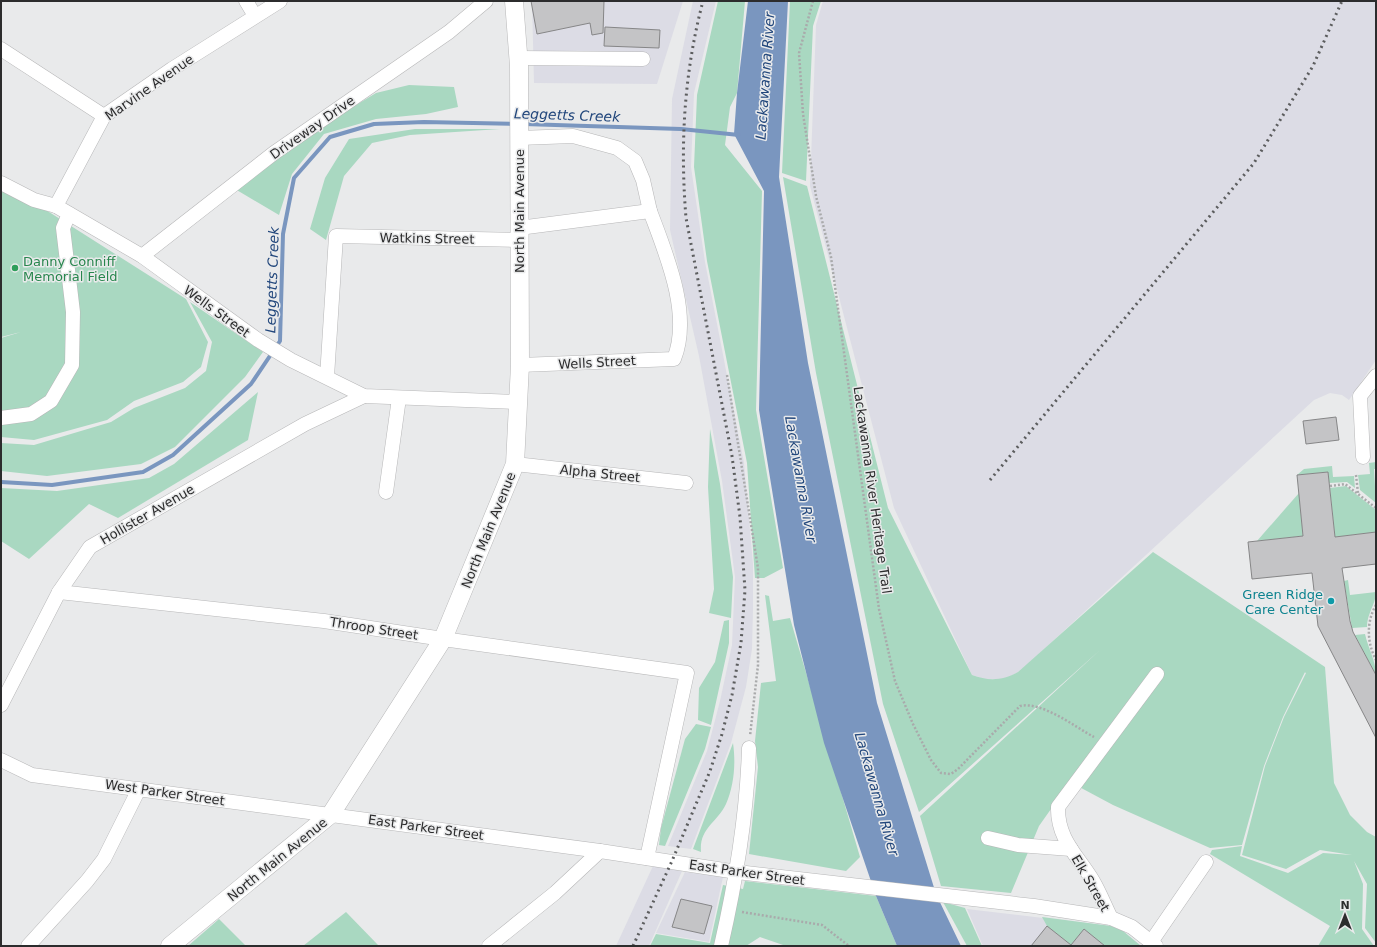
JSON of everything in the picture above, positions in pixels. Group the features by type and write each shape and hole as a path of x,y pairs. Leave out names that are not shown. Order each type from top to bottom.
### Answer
{"main road":[{"name":"North Main Avenue","path":"170,946 331,814 443,639 515,464 520,366 519,100 514,1"}],"street":[{"path":"246,1 254,16"},
{"name":"Marvine Avenue","path":"56,206 104,116 254,16 280,1"},
{"name":"Driveway Drive","path":"142,256 274,153 449,32 486,1"},
{"path":"1,49 104,116"},
{"path":"518,58 643,59"},
{"path":"519,136 573,136 617,148 635,160 643,180 650,212"},
{"name":"Wells Street","path":"1,183 34,200 56,206 142,256 258,340 291,360 364,396 519,402"},
{"name":"Wells Street","path":"520,366 674,359 680,346 681,329 675,286 650,212"},
{"name":"Watkins Street","path":"327,377 336,236 519,234 650,212"},
{"path":"1,418 31,414 50,401 72,365 72,285 63,228 69,214"},
{"path":"1363,457 1360,396 1376,376"},
{"name":"Hollister Avenue","path":"1,705 59,592 90,547 305,424 364,396"},
{"path":"386,492 399,398"},
{"name":"Alpha Street","path":"515,464 686,483"},
{"name":"Throop Street","path":"59,592 324,621 687,673 647,858"},
{"name":"Elk Street","path":"1111,918 1093,881 1062,834 1058,819 1058,807 1157,674"},
{"path":"721,946 737,872 748,790 749,748"},
{"name":"West Parker Street","path":"1,760 32,775 331,814"},
{"path":"28,946 87,881 104,859 139,789"},
{"name":"East Parker Street","path":"331,814 600,851 737,872 995,901 1111,918 1132,927 1153,944"},
{"path":"988,838 1018,845 1071,849"},
{"path":"489,946 555,893 600,851"},
{"path":"1153,944 1206,862"}],"path":[{"name":"Lackawanna River Heritage Trail","path":"813,1 799,53 803,114 816,196 831,257 879,609 895,681 913,724 931,760 941,774 951,774 1020,706 1028,704 1065,719 1105,743"},
{"path":"727,375 758,568 758,665 749,748"},
{"path":"1356,475 1358,493"},
{"path":"1330,486 1345,484 1376,508"},
{"path":"1376,605 1370,619 1369,632 1372,652 1376,660"},
{"path":"729,910 822,925 849,946"}],"shaded area":[{"path":"532,1 683,1 657,84 534,83"},
{"path":"693,1 716,1 694,93 691,167 705,262 744,463 753,564 753,610 752,649 746,687 731,743 691,849 668,846 707,751 720,701 732,645 735,577 722,481 699,356 670,230 672,99"},
{"path":"823,1 1376,1 1376,360 1349,400 1342,395 1330,393 1314,400 1029,663 1006,679 984,679 972,675 894,508 810,186 816,25"},
{"path":"653,866 682,871 649,946 616,946"},
{"path":"685,872 723,877 709,942 656,933"},
{"path":"967,909 1111,926 1123,931 1141,946 983,946"}],"green space":[{"path":"718,1 745,1 737,93 730,107 725,145 762,191 756,410 783,568 764,578 755,578 747,463 707,261 694,167 697,95"},
{"path":"790,1 821,1 813,26 806,181 782,173"},
{"path":"409,85 454,87 458,107 426,114 376,119 324,134 292,174 279,215 235,189 315,130 376,93"},
{"path":"415,129 500,129 410,135 372,143 344,176 326,240 310,229 325,178 349,139"},
{"path":"783,177 807,186 888,508 972,675 995,679 1006,677 1018,672 1153,552 1325,667 1334,783 1350,815 1367,832 1376,837 1376,943 1365,928 1367,884 1354,861 1363,884 1362,929 1374,946 1318,946 1330,926 1210,854 1212,850 1242,846 1240,856 1288,873 1323,853 1352,855 1320,850 1286,869 1242,855 1265,766 1284,717 1306,673 1305,672 1283,717 1264,766 1242,845 1210,848 1113,805 1070,782 1039,826 1011,893 941,886 920,816 1100,650 919,812 883,704 816,373"},
{"path":"1,187 49,212 186,299 208,342 201,367 183,382 134,401 107,420 34,440 1,437 1,338 21,332 1,337"},
{"path":"190,302 263,352 245,377 175,447 141,464 47,476 1,471 1,443 34,445 111,422 134,408 185,388 206,371 212,342"},
{"path":"258,392 248,440 118,518 89,504 29,559 1,541 1,488 57,491 149,478 174,464"},
{"path":"710,429 720,484 733,577 731,618 709,613 714,589 708,487"},
{"path":"1376,462 1376,469 1374,469 1376,503 1360,490 1358,475 1370,474 1369,463"},
{"path":"1332,466 1333,477 1354,476 1355,488 1347,482 1329,483 1328,472 1297,475 1304,469"},
{"path":"1346,486 1376,510 1376,532 1335,537 1330,488"},
{"path":"1299,493 1303,536 1257,541"},
{"path":"1348,580 1350,595 1376,592 1375,601 1368,617 1367,627 1352,628 1344,581"},
{"path":"765,595 769,596 773,621 790,618 860,857 846,871 749,854 758,767 755,741 761,683 776,681"},
{"path":"729,620 729,643 711,725 698,720 699,688 715,662 724,621"},
{"path":"1365,634 1375,665 1376,675 1355,635"},
{"path":"696,724 711,727 705,749 665,846 659,845 661,828 685,739"},
{"path":"733,743 733,782 729,797 722,811 706,831 701,844 701,852 693,849"},
{"path":"745,881 876,896 897,946 786,946 760,937 746,946 715,944 714,946 650,946 656,934 710,943 723,885 743,889"},
{"path":"943,902 965,908 982,946 967,946"},
{"path":"346,912 379,946 303,946"},
{"path":"1042,917 1111,926 1123,931 1141,946 1105,946 1084,929 1071,945 1047,926"},
{"path":"219,919 246,946 188,946"}],"water":[{"name":"Lackawanna River","path":"748,1 788,1 779,177 808,363 877,703 936,894 961,946 897,946 876,896 824,743 794,625 759,410 764,191 734,134 737,93"}],"building":[{"path":"531,1 604,1 603,33 592,35 590,23 537,34"},
{"path":"605,27 660,30 659,48 604,46"},
{"path":"1336,417 1339,440 1306,444 1303,421"},
{"name":"Green Ridge Care Center","path":"1328,472 1335,537 1376,532 1376,564 1342,568 1353,632 1376,675 1376,738 1318,626 1312,573 1252,579 1248,542 1303,536 1297,475"},
{"path":"681,899 712,906 704,934 672,927"},
{"path":"1047,926 1071,945 1084,929 1105,946 1031,946"}],"waterway":[{"name":"Leggetts Creek","path":"1,482 52,485 143,472 173,455 251,384 280,341 283,234 294,178 330,137 374,124 424,122 516,124"},
{"name":"Leggetts Creek","path":"524,124 681,129 739,135"}],"railway":[{"path":"633,946 672,861 710,771 722,734 732,695 741,643 745,590 740,517 732,456 686,218 684,190 683,163 685,109 691,55 703,1"},
{"path":"990,480 1254,163 1313,66 1342,1"}],"place":[{"name":"Danny Conniff Memorial Field","path":"15,268"},
{"name":"Green Ridge Care Center","path":"1331,601"}]}
